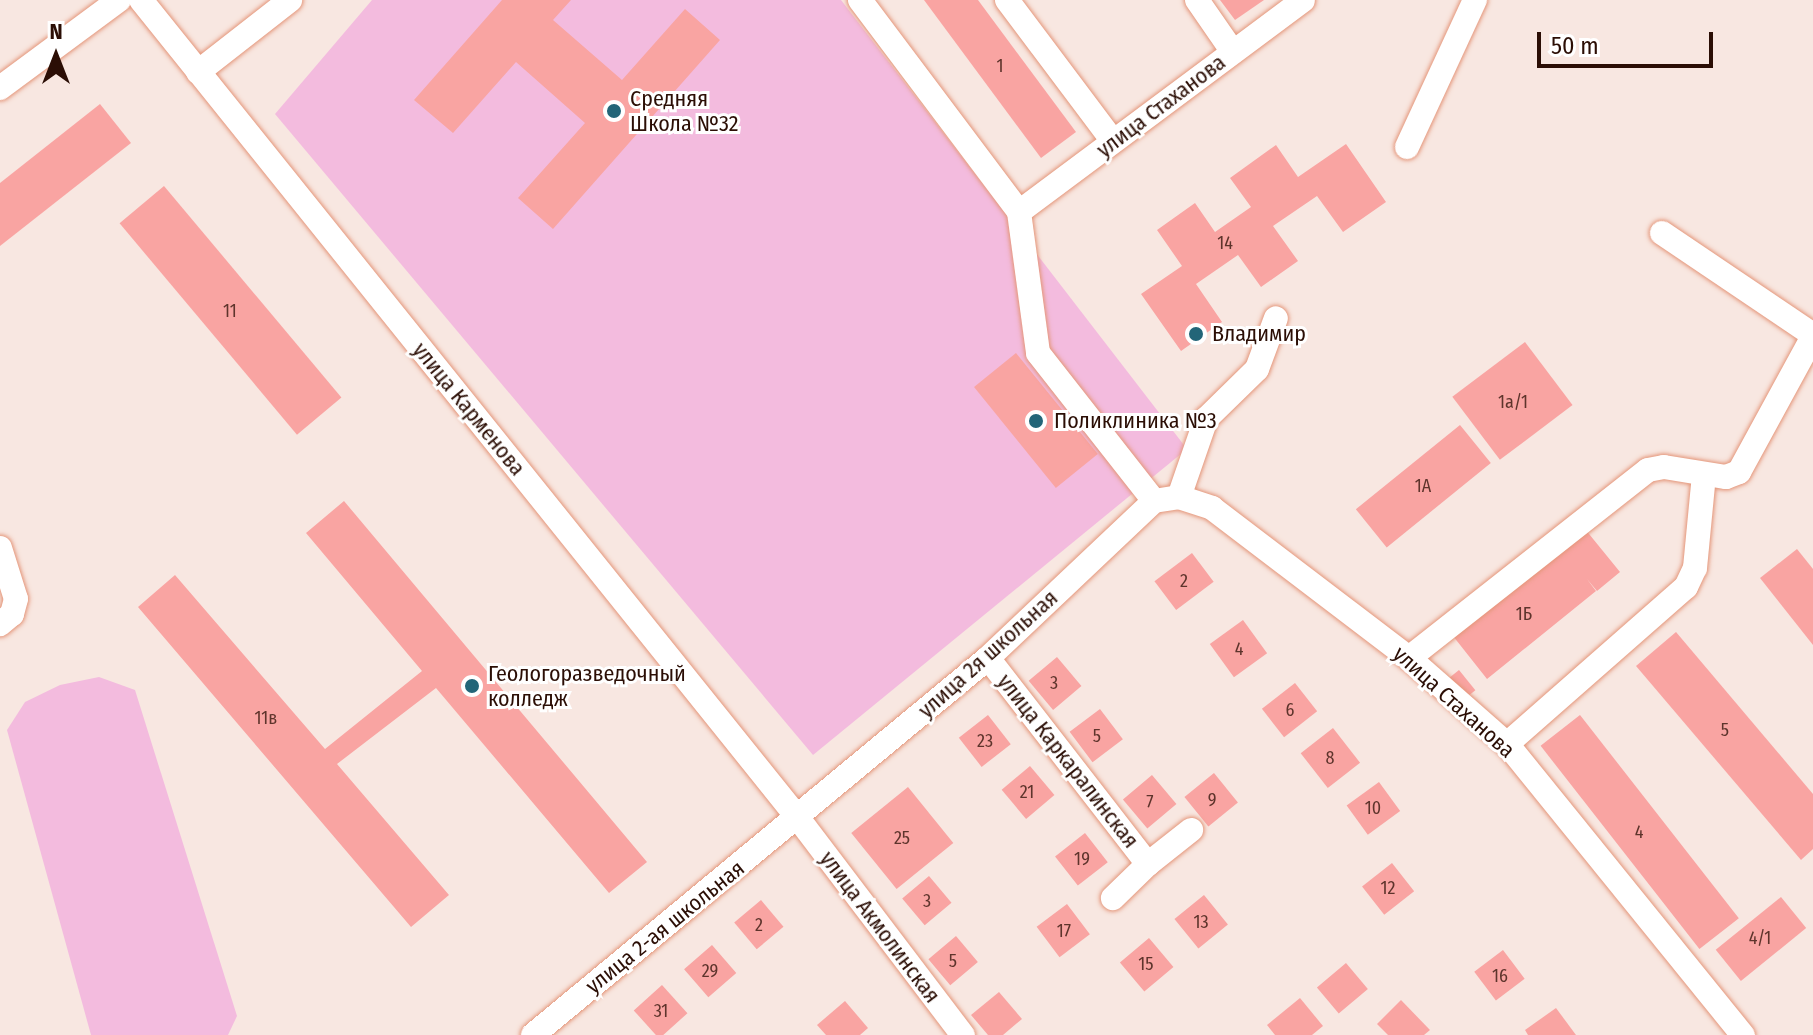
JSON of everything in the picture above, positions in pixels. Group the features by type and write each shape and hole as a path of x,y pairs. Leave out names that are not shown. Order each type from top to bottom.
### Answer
{"street":[{"path":"0,88 119,0"},
{"name":"улица Карменова","path":"141,0 798,818"},
{"path":"198,72 290,0"},
{"path":"860,0 1019,212 1038,353 1154,501 1179,497 1206,419 1257,369 1276,318"},
{"path":"1007,0 1113,141"},
{"path":"1197,0 1233,52"},
{"name":"улица Стаханова","path":"1019,212 1303,0"},
{"path":"1407,147 1475,0"},
{"path":"1409,658 1648,470 1664,467 1704,475 1739,472 1752,456 1813,336 1662,233"},
{"path":"1507,744 1686,587 1695,568 1704,475"},
{"name":"улица Стаханова","path":"1179,497 1212,508 1409,658 1507,744 1743,1035"},
{"name":"улица 2я школьная","path":"798,818 988,658 1154,501"},
{"path":"0,548 16,599 12,614 0,624"},
{"name":"улица Каркаралинская","path":"988,658 1148,864 1113,898"},
{"name":"улица 2-ая школьная","path":"533,1035 798,818"},
{"name":"улица Акмолинская","path":"798,818 963,1035"},
{"path":"1148,864 1191,830"}],"shaded area":[{"path":"372,0 841,0 1187,449 813,755 275,114"},
{"path":"99,677 135,690 237,1016 228,1035 91,1035 7,730 25,702 60,685"}],"building":[{"name":"Средняя Школа №32","path":"502,0 571,0 553,20 622,80 685,9 720,40 553,229 518,198 585,123 516,62 453,133 414,100"},
{"path":"924,0 978,0 1076,132 1041,158"},
{"path":"1220,0 1264,0 1235,20"},
{"path":"100,104 131,143 0,246 0,183"},
{"path":"1346,144 1386,202 1343,232 1317,196 1273,226 1298,261 1261,287 1238,255 1196,284 1222,322 1181,351 1141,294 1182,266 1157,230 1195,203 1215,232 1251,207 1230,178 1276,145 1298,177"},
{"path":"164,186 341,397 297,435 120,223"},
{"path":"1525,342 1573,405 1500,460 1452,397"},
{"name":"Поликлиника №3","path":"1016,353 1098,454 1056,488 974,387"},
{"path":"1460,425 1491,463 1387,547 1356,509"},
{"path":"344,501 647,862 609,893 436,688 337,764 449,895 411,927 138,607 175,575 325,749 422,671 306,533"},
{"path":"1585,529 1620,572 1597,591 1587,579 1596,591 1487,679 1453,636"},
{"path":"1797,549 1813,569 1813,645 1760,578"},
{"path":"1192,553 1214,582 1176,610 1154,581"},
{"path":"1243,620 1267,653 1234,677 1210,644"},
{"path":"1676,632 1813,794 1813,849 1801,860 1636,666"},
{"path":"1057,657 1081,686 1053,710 1029,681"},
{"path":"1459,670 1475,690 1464,699 1448,679"},
{"path":"1295,683 1317,711 1284,737 1262,709"},
{"path":"1100,709 1123,739 1093,762 1070,732"},
{"path":"988,715 1011,744 982,767 959,738"},
{"path":"1580,715 1739,918 1699,949 1541,746"},
{"path":"1333,728 1360,763 1328,788 1301,753"},
{"path":"1030,766 1054,795 1026,819 1002,790"},
{"path":"1214,773 1238,803 1208,826 1184,797"},
{"path":"1152,775 1176,804 1147,829 1123,799"},
{"path":"1379,782 1400,811 1368,835 1347,806"},
{"path":"908,787 953,843 897,889 851,833"},
{"path":"1085,833 1108,862 1078,886 1055,856"},
{"path":"1392,863 1414,891 1384,915 1362,886"},
{"path":"929,876 951,903 925,925 902,898"},
{"path":"1204,895 1228,925 1198,948 1174,919"},
{"path":"1781,897 1806,928 1741,981 1716,950"},
{"path":"761,900 783,927 757,949 734,922"},
{"path":"1067,904 1090,934 1060,957 1037,927"},
{"path":"956,936 978,962 950,985 928,959"},
{"path":"1149,938 1173,967 1144,992 1120,962"},
{"path":"712,945 736,973 708,997 684,969"},
{"path":"1503,950 1525,979 1496,1000 1474,972"},
{"path":"1346,963 1368,989 1339,1013 1317,987"},
{"path":"662,985 687,1013 663,1035 656,1035 634,1010"},
{"path":"999,992 1022,1019 1003,1035 988,1035 971,1015"},
{"path":"1300,998 1323,1026 1312,1035 1275,1035 1267,1025"},
{"path":"1401,1000 1430,1030 1424,1035 1388,1035 1377,1024"},
{"path":"845,1001 868,1028 860,1035 826,1035 817,1025"},
{"path":"1556,1008 1576,1035 1528,1035 1525,1030"}],"place":[{"name":"Средняя Школа №32","path":"614,111"},
{"name":"Владимир","path":"1196,334"},
{"name":"Поликлиника №3","path":"1036,421"},
{"name":"Геологоразведочный колледж","path":"472,686"}]}
